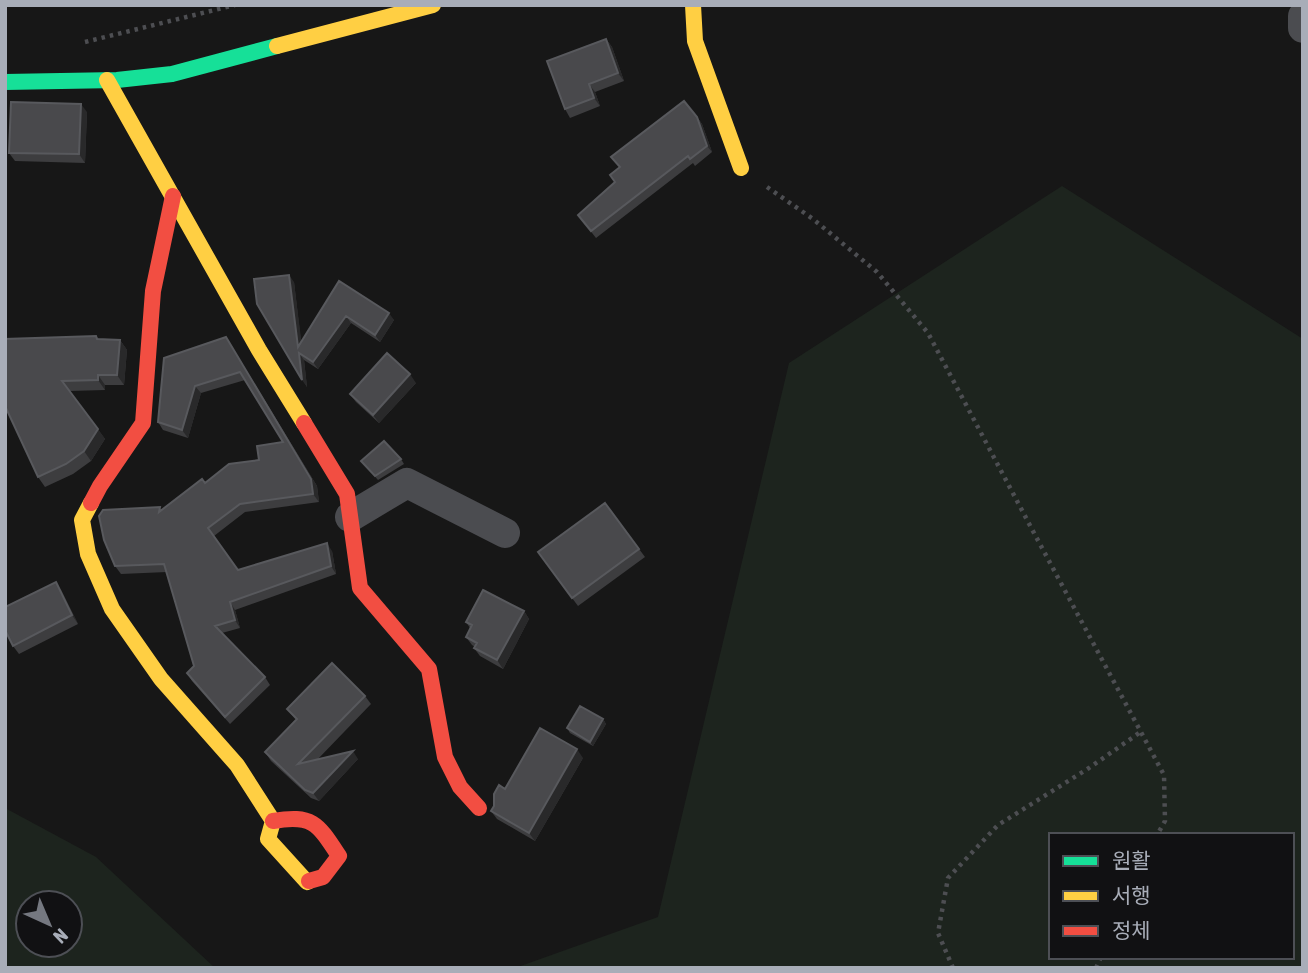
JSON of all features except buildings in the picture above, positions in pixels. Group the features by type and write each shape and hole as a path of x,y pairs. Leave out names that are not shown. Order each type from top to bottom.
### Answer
{"street":[{"path":"5,82 107,80 172,74 433,5"},
{"path":"693,5 695,41 741,168"},
{"path":"1303,16 1303,28"},
{"path":"107,80 259,350 346,494 360,588 429,669 445,757 460,787 479,808"},
{"path":"173,196 153,291 143,423 100,486 82,520 88,554 112,609 161,679 237,765 273,821 268,839 307,882 323,877 339,856 318,824 295,816 273,821"},
{"path":"350,517 407,483 505,533"}],"path":[{"path":"78,44 235,5"},
{"path":"741,168 813,219 877,272 928,332 1164,775 1165,821 1158,833"},
{"path":"953,968 938,933 948,878 998,825 1142,731"}],"shaded area":[{"path":"1062,186 1303,339 1303,968 515,968 658,917 789,363"},
{"path":"5,808 96,857 215,968 5,968"}],"traffic: fast":[{"path":"5,82 117,80 172,74 277,46"}],"traffic: slow":[{"path":"277,46 433,5"},
{"path":"693,5 695,41 741,168"},
{"path":"107,80 259,350 304,423"},
{"path":"91,503 82,520 88,554 112,609 161,679 237,765 273,821 268,839 307,882 309,881"}],"traffic: jam":[{"path":"91,503 143,423 153,291 173,196"},
{"path":"304,423 347,494 360,588 429,669 445,757 460,787 479,808"},
{"path":"273,821 297,819 313,824 339,856 323,877 309,881"}]}
